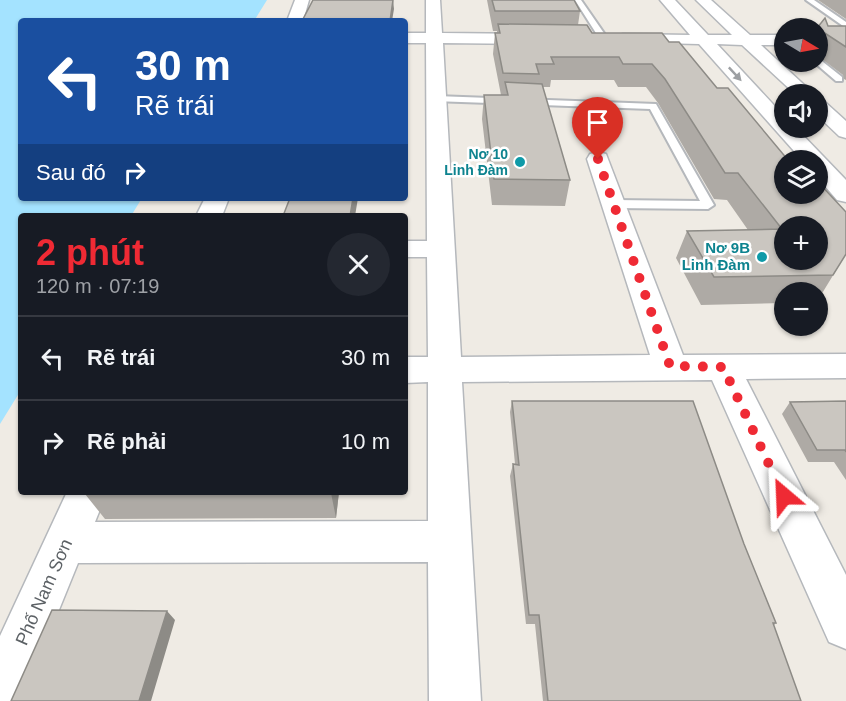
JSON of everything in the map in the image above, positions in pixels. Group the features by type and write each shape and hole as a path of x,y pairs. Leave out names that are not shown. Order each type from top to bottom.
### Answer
{"street":[{"path":"296,18 302,0"},
{"path":"433,0 420,38 436,99 454,701"},
{"path":"667,0 805,150"},
{"path":"703,0 794,84"},
{"path":"420,38 559,39"},
{"path":"581,39 774,40"},
{"path":"828,115 846,132"},
{"path":"598,159 670,366"},
{"path":"828,175 846,195"},
{"path":"408,249 441,249"},
{"path":"408,370 846,366"},
{"path":"723,367 846,625"},
{"name":"Phố Nam Sơn","path":"0,693 86,495"},
{"path":"65,543 450,541"}],"lane":[{"path":"578,0 604,39"},
{"path":"809,0 843,35"},
{"path":"828,70 839,79"},
{"path":"436,99 653,106 708,205 614,204"}],"water":[{"path":"0,0 267,0 256,18 18,18 18,201 140,201 133,213 18,213 18,395 0,424"}],"building":[{"path":"313,0 393,0 390,18 304,18"},
{"path":"492,0 574,0 580,11 495,11"},
{"path":"498,24 587,25 592,33 662,33 669,42 679,42 717,88 728,88 780,150 774,150 774,204 828,204 828,193 846,212 846,254 833,275 714,277 687,231 774,229 774,270 828,270 828,216 774,216 774,219 738,173 725,173 665,79 652,64 623,64 619,57 551,57 554,64 536,64 539,74 503,73 495,33 500,33"},
{"path":"828,26 846,26 846,47 828,35"},
{"path":"505,82 542,84 570,180 494,179 484,95 508,95"},
{"path":"289,201 352,201 350,213 284,213"},
{"path":"512,401 693,401 744,544 776,623 773,623 801,701 548,701 539,615 529,615 513,464 519,465"},
{"path":"846,401 846,452 845,450 817,450 790,402"},
{"path":"52,610 167,611 139,701 11,701"}],"place":[{"name":"Nơ 10 Linh Đàm","path":"520,162"},
{"name":"Nơ 9B Linh Đàm","path":"762,257"}],"route":[{"path":"598,159 670,366 723,367 784,496"}]}
